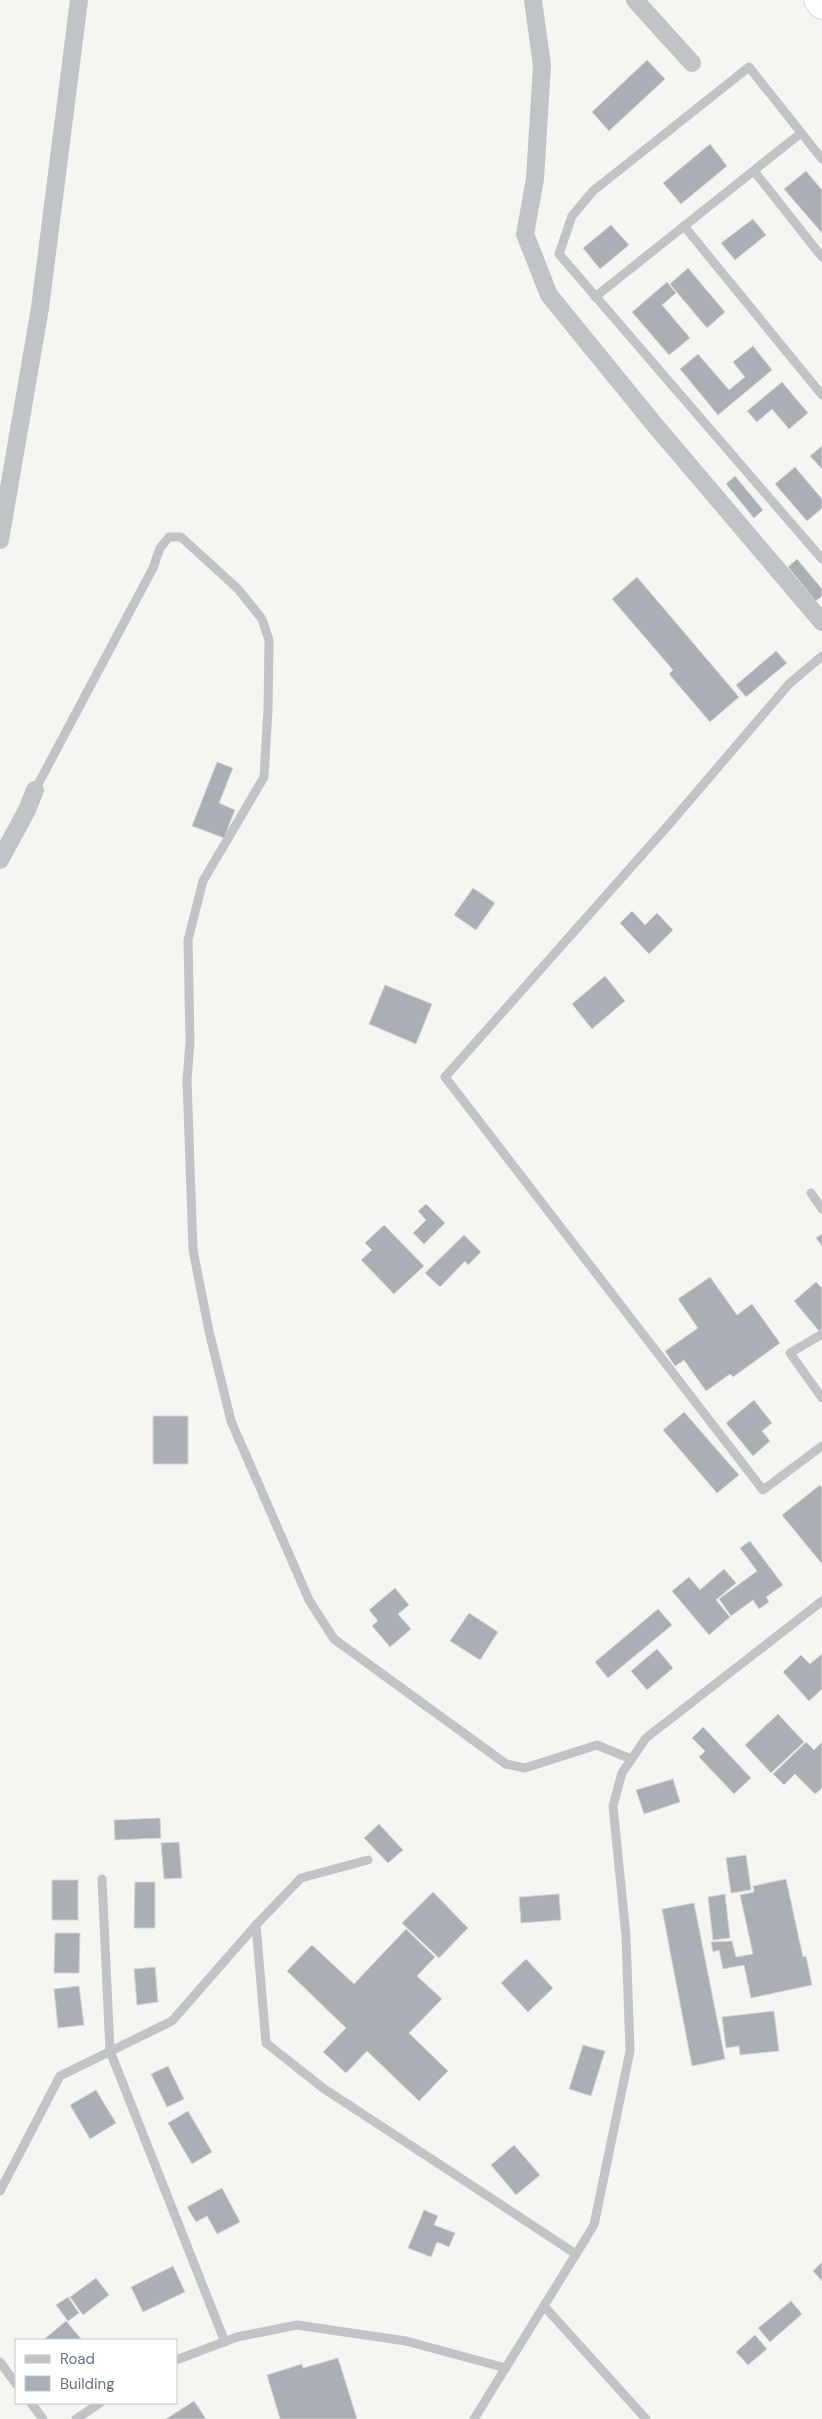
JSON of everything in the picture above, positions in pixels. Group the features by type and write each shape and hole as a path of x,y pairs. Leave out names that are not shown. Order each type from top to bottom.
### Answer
{"highway":[{"path":"818,0 822,5"}],"street":[{"path":"0,540 40,308 79,0"},
{"path":"533,0 542,65 535,179 525,234 549,295 654,424 822,622"},
{"path":"635,0 692,63"},
{"path":"0,860 36,790"}],"lane":[{"path":"822,159 749,67 593,191 572,216 559,254 822,558"},
{"path":"595,297 801,133"},
{"path":"754,171 822,257"},
{"path":"684,226 822,395"},
{"path":"36,790 153,568 160,548 168,537 181,537 238,589 262,619 269,640 268,710 264,777 203,881 188,940 190,1042 187,1080 193,1250 209,1331 231,1421 309,1600 334,1639 506,1764 525,1768 597,1745 632,1759"},
{"path":"822,656 790,684 672,821 445,1077 763,1490 822,1446"},
{"path":"811,1193 822,1209"},
{"path":"822,1334 790,1352 822,1398"},
{"path":"474,2419 594,2225 630,2051 626,1936 613,1806 622,1773 646,1738 822,1601"},
{"path":"0,2191 60,2076 172,2022 256,1925 300,1878 368,1860"},
{"path":"102,1879 110,2052 225,2342"},
{"path":"256,1925 266,2044 323,2088 576,2254"},
{"path":"544,2306 646,2419"},
{"path":"178,2359 237,2337 297,2326 406,2341 506,2368"},
{"path":"0,2362 15,2383"},
{"path":"32,2404 43,2419"},
{"path":"76,2419 98,2404"}],"building":[{"path":"647,60 665,79 609,131 592,112"},
{"path":"710,144 727,166 681,204 663,183"},
{"path":"806,171 822,190 822,233 784,189"},
{"path":"753,219 766,235 735,260 721,243"},
{"path":"611,225 629,245 600,269 583,248"},
{"path":"688,268 725,312 707,328 670,284"},
{"path":"667,282 676,293 662,305 690,338 669,355 632,312"},
{"path":"753,346 772,370 718,415 680,369 698,354 729,390 745,377 733,362"},
{"path":"782,382 808,413 789,429 772,409 757,422 747,411"},
{"path":"822,446 822,469 810,456"},
{"path":"795,467 822,499 822,508 807,521 775,484"},
{"path":"735,476 763,510 754,518 726,484"},
{"path":"797,559 822,589 822,596 816,601 788,567"},
{"path":"637,577 739,697 710,722 669,674 673,670 612,599"},
{"path":"776,651 787,663 746,697 736,685"},
{"path":"217,762 233,768 219,803 235,810 224,838 192,826"},
{"path":"473,888 495,903 476,930 454,915"},
{"path":"632,911 645,925 657,913 673,930 649,954 620,923"},
{"path":"605,976 625,1001 592,1029 572,1004"},
{"path":"385,985 432,1004 416,1044 369,1024"},
{"path":"426,1204 445,1223 424,1244 413,1233 426,1220 418,1211"},
{"path":"384,1225 424,1266 394,1294 361,1260 372,1250 365,1243"},
{"path":"822,1234 822,1246 816,1238"},
{"path":"464,1235 481,1252 468,1265 465,1261 440,1287 425,1273"},
{"path":"710,1277 737,1315 752,1304 780,1343 733,1377 730,1374 706,1391 684,1360 675,1366 665,1351 698,1328 678,1299"},
{"path":"816,1282 822,1288 822,1328 819,1331 794,1301"},
{"path":"754,1400 772,1423 762,1431 770,1441 753,1456 726,1423"},
{"path":"684,1412 739,1475 717,1493 663,1430"},
{"path":"153,1416 188,1416 188,1464 153,1464"},
{"path":"820,1485 822,1488 822,1564 782,1515"},
{"path":"750,1541 783,1585 766,1597 769,1602 759,1609 753,1600 731,1616 719,1599 757,1571 740,1548"},
{"path":"724,1569 736,1583 716,1600 730,1617 709,1635 672,1591 689,1577 700,1590"},
{"path":"395,1588 409,1605 398,1614 411,1629 390,1647 372,1626 378,1621 369,1610"},
{"path":"658,1609 672,1625 608,1678 595,1662"},
{"path":"469,1613 498,1632 480,1660 450,1641"},
{"path":"657,1649 673,1668 647,1690 631,1671"},
{"path":"822,1654 822,1689 809,1701 783,1672 801,1655 810,1664"},
{"path":"778,1714 804,1742 771,1773 745,1745"},
{"path":"703,1727 751,1778 734,1794 699,1757 705,1751 692,1738"},
{"path":"806,1742 814,1750 822,1742 822,1788 815,1794 795,1774 784,1785 773,1774"},
{"path":"673,1779 680,1802 644,1814 636,1790"},
{"path":"160,1818 161,1838 115,1840 114,1820"},
{"path":"379,1824 403,1850 388,1863 364,1838"},
{"path":"179,1842 182,1878 164,1879 161,1843"},
{"path":"746,1855 751,1890 731,1893 726,1858"},
{"path":"786,1879 803,1957 806,1956 812,1985 751,1998 744,1965 723,1969 719,1950 713,1952 711,1942 732,1941 736,1957 753,1954 740,1895 754,1892 753,1886"},
{"path":"52,1880 78,1880 78,1920 52,1920"},
{"path":"135,1882 155,1882 155,1928 134,1928"},
{"path":"433,1892 468,1928 439,1958 402,1923"},
{"path":"559,1894 561,1920 521,1923 519,1897"},
{"path":"725,1894 730,1938 713,1940 708,1897"},
{"path":"694,1903 725,2059 692,2066 662,1909"},
{"path":"406,1929 435,1957 417,1976 442,1999 409,2033 448,2071 419,2101 367,2051 346,2073 323,2052 346,2028 287,1971 312,1945 354,1984"},
{"path":"55,1933 80,1933 79,1973 54,1973"},
{"path":"526,1959 553,1988 528,2012 501,1983"},
{"path":"155,1967 158,2002 137,2005 134,1969"},
{"path":"79,1986 84,2025 58,2028 54,1989"},
{"path":"774,2011 779,2051 740,2055 739,2046 726,2048 722,2017"},
{"path":"583,2045 605,2051 591,2096 569,2089"},
{"path":"168,2066 184,2099 167,2107 151,2074"},
{"path":"96,2090 116,2123 90,2139 70,2105"},
{"path":"188,2111 212,2152 192,2164 168,2123"},
{"path":"514,2145 540,2175 516,2195 491,2165"},
{"path":"222,2188 240,2222 217,2234 207,2216 196,2222 187,2207"},
{"path":"424,2210 438,2216 434,2225 455,2233 449,2247 437,2242 431,2257 408,2248"},
{"path":"822,2262 822,2281 813,2271"},
{"path":"173,2266 185,2292 143,2312 131,2287"},
{"path":"96,2278 109,2295 83,2315 70,2297"},
{"path":"68,2297 79,2313 68,2321 56,2305"},
{"path":"791,2301 802,2314 770,2342 758,2328"},
{"path":"66,2321 81,2339 44,2339"},
{"path":"755,2335 767,2349 748,2365 736,2352"},
{"path":"338,2358 357,2419 280,2419 267,2375 302,2364 303,2368"},
{"path":"194,2401 206,2419 166,2419"}]}
